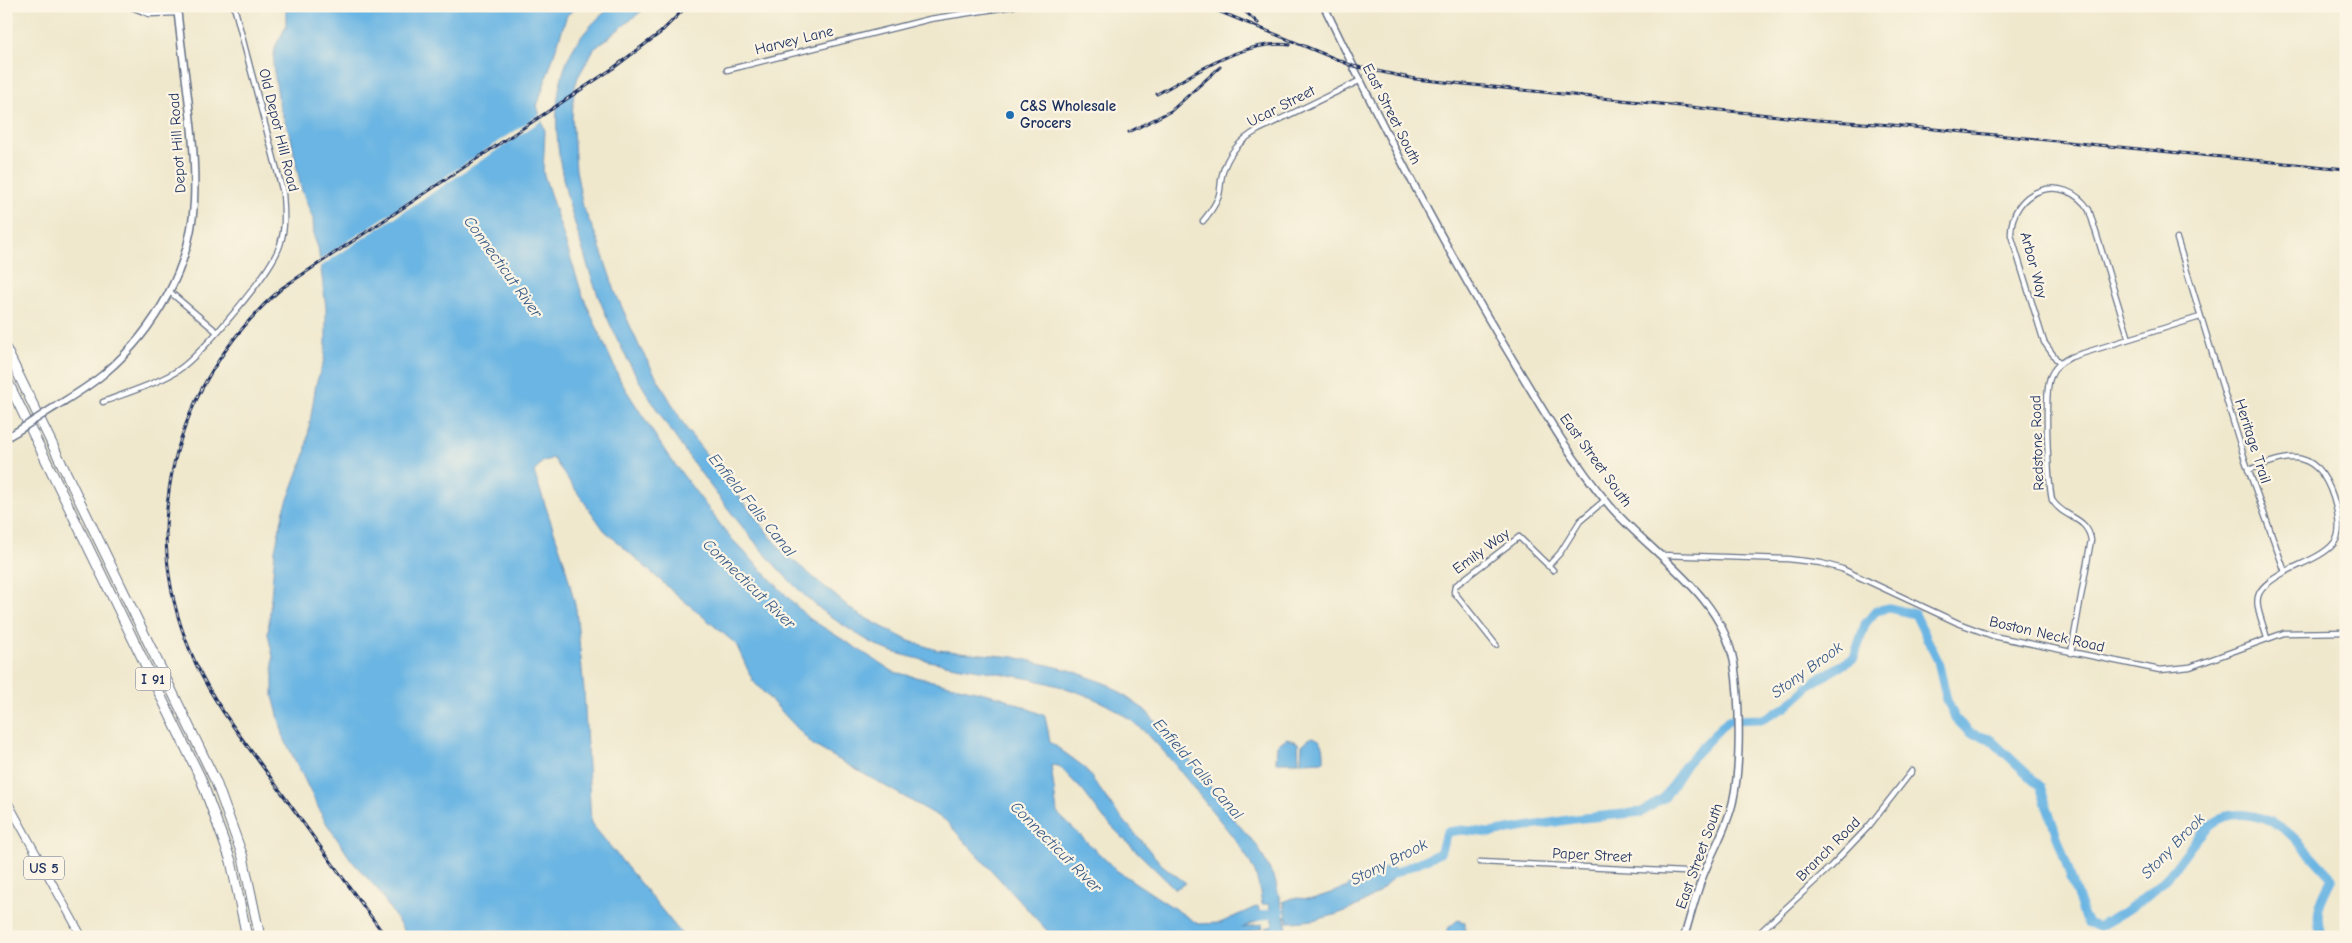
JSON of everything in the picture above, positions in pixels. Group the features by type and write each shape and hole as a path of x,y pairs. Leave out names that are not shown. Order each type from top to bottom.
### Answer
{"highway":[{"name":"I 91","path":"6,349 216,782 243,857 260,937"},
{"name":"I 91","path":"6,378 201,779 228,853 247,937"}],"main road":[{"name":"East Street South","path":"1324,6 1360,80 1472,293 1527,383 1605,500 1699,594 1716,617 1729,646 1736,684 1738,755 1733,802 1704,873 1684,937"},
{"name":"Depot Hill Road","path":"6,438 94,382 121,359 154,319 170,292 185,250 194,204 195,170 177,10"},
{"name":"US 5","path":"6,799 82,937"}],"street":[{"path":"129,6 149,14 177,10"},
{"name":"Old Depot Hill Road","path":"103,402 175,372 197,356 218,332 271,262 280,247 285,222 283,193 234,6"},
{"name":"Harvey Lane","path":"726,70 930,19 1014,6"},
{"name":"Ucar Street","path":"1203,221 1214,208 1219,196 1222,174 1228,159 1244,139 1258,130 1360,80"},
{"name":"Arbor Way","path":"2059,363 2044,342 2011,234 2012,222 2019,206 2037,192 2052,189 2068,192 2079,198 2089,210 2128,339"},
{"name":"Heritage Trail","path":"2177,239 2248,470 2285,572"},
{"path":"170,292 218,332"},
{"path":"2059,363 2071,357 2200,317"},
{"name":"Redstone Road","path":"2059,363 2051,376 2047,395 2050,491 2056,507 2080,519 2088,528 2091,540 2071,653"},
{"path":"2248,470 2280,460 2298,459 2317,468 2328,484 2340,523 2337,539 2327,549 2267,582 2258,596 2258,607 2267,638"},
{"path":"1548,566 1560,553 1580,521 1605,500"},
{"name":"Emily Way","path":"1496,645 1454,592 1454,587 1519,537 1553,570"},
{"name":"Boston Neck Road","path":"1661,555 1788,559 1826,564 1842,569 1982,632 2142,667 2171,670 2190,667 2222,657 2267,638 2298,631 2346,632"},
{"name":"Branch Road","path":"1755,937 1830,867 1868,827 1912,771"},
{"name":"Paper Street","path":"1480,862 1704,873"}],"water":[{"name":"Connecticut River","path":"286,6 578,6 567,15 537,106 545,131 543,172 582,294 621,382 667,454 729,536 807,617 894,672 1001,697 1045,716 1050,742 1084,767 1114,809 1162,865 1186,883 1175,889 1105,820 1083,791 1059,766 1051,765 1057,813 1116,870 1198,924 1220,923 1258,906 1261,919 1242,928 1262,924 1263,928 1233,936 1227,934 1220,937 1053,937 945,820 813,745 753,681 736,644 670,589 604,530 553,458 542,462 534,472 564,561 576,609 584,690 591,823 684,937 408,937 378,890 352,861 325,821 284,738 273,696 273,657 268,634 275,550 284,510 305,454 316,384 324,360 326,344 326,307 318,247 314,237 313,219 301,188 291,138 280,108 273,65 275,47 286,27"},
{"name":"Enfield Falls Canal","path":"612,6 648,6 594,49 578,77 574,90 572,117 576,170 583,207 597,238 616,294 640,348 687,430 782,551 856,613 909,641 937,650 1014,657 1073,671 1109,685 1145,710 1198,769 1231,816 1258,847 1275,880 1289,937 1268,937 1266,928 1273,926 1269,904 1262,904 1253,868 1243,850 1170,759 1132,721 1106,704 1077,692 1015,676 920,659 890,651 865,639 824,612 787,578 743,528 697,468 633,370 607,317 583,250 565,187 558,143 557,121 561,79 576,44"},
{"path":"1311,737 1319,740 1323,746 1324,761 1301,762 1302,745"},
{"path":"1287,738 1298,743 1299,762 1276,762 1277,745"},
{"path":"1387,867 1393,867 1396,874 1386,886 1361,904 1332,916 1286,922 1288,918 1285,918 1287,913 1283,906 1286,905 1282,902 1293,898 1313,899 1348,887 1353,880 1368,877"},
{"path":"1458,920 1465,922 1465,937 1447,937 1447,929"}],"pier":[{"path":"542,113 544,119 318,268 317,262"}],"waterway":[{"name":"Stony Brook","path":"1386,877 1440,853 1447,832 1462,830 1490,833 1574,819 1642,812 1665,797 1686,764 1728,720 1763,719 1786,707 1815,681 1854,658 1865,624 1876,611 1889,608 1915,614 1938,661 1947,700 1955,718 1970,733 1990,739 2040,786 2084,916 2089,924 2098,927 2144,898 2168,876 2212,823 2220,818 2247,815 2265,819 2281,827 2301,844 2332,878 2318,914 2319,929 2322,937"},
{"name":"Stony Brook","path":"1249,918 1280,912"}],"railway":[{"path":"386,937 230,722 196,664 177,613 168,562 167,511 174,461 190,413 214,368 244,326 282,288 612,69 660,33 687,6"},
{"path":"1206,6 1353,66 1415,79 1817,120 1892,125 2346,169"},
{"path":"1239,6 1258,23"},
{"path":"1157,94 1221,59 1238,52 1255,47 1290,45"},
{"path":"1129,132 1171,111 1220,67"}],"place":[{"name":"C&S Wholesale Grocers","path":"1010,115"}]}
